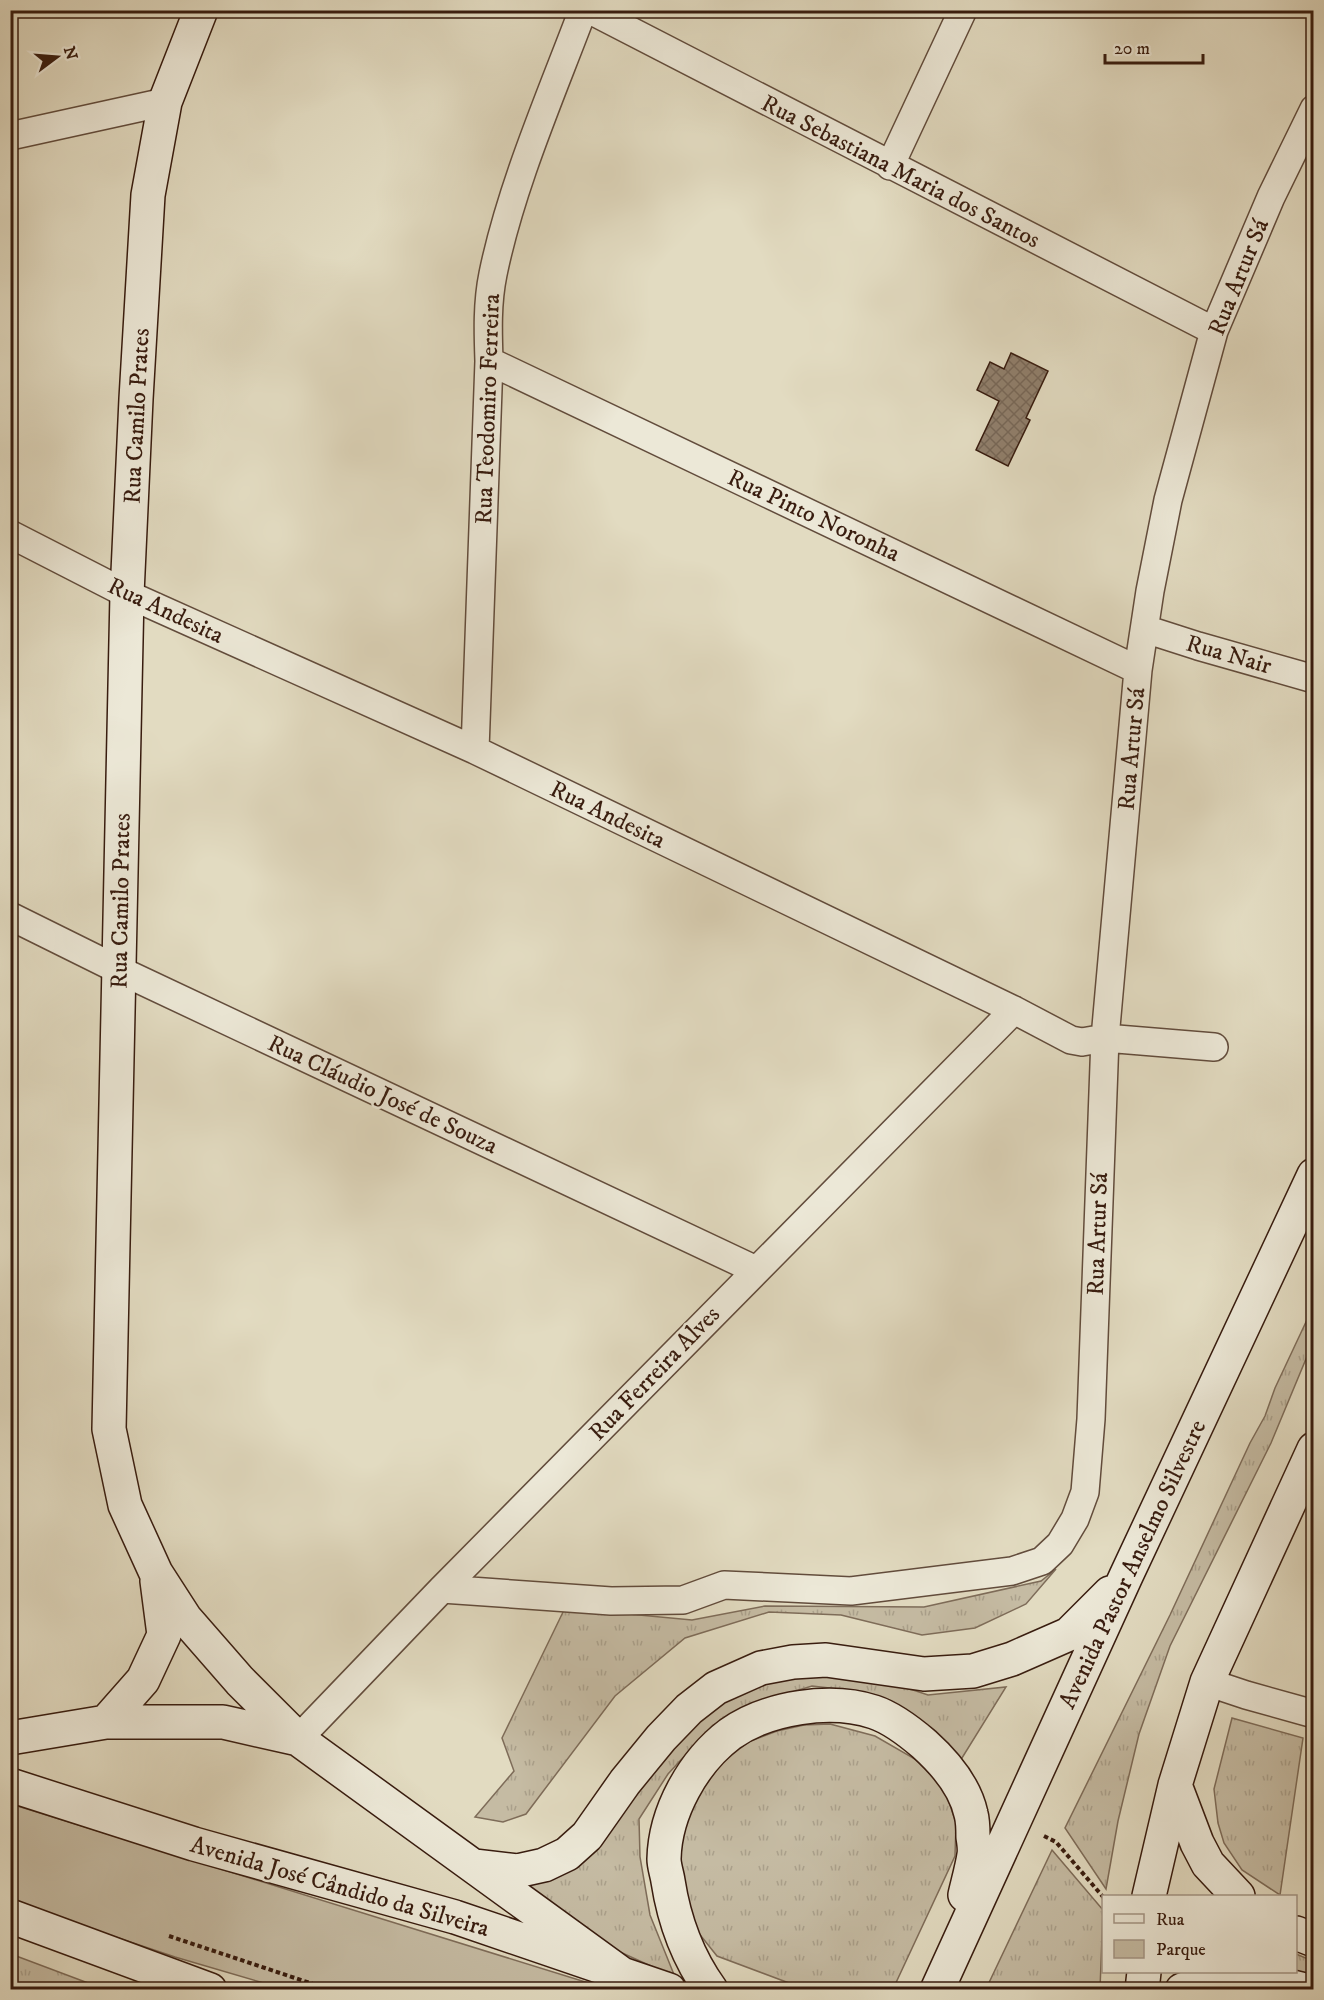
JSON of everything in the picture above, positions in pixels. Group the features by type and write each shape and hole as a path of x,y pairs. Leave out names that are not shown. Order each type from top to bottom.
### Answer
{"main road":[{"name":"Rua Camilo Prates","path":"201,10 165,102 148,195 127,594 109,1429 125,1505 156,1573 185,1618 240,1681 298,1739"},
{"name":"Avenida Pastor Anselmo Silvestre","path":"952,1954 1314,1175"},
{"path":"1149,1895 1174,1785 1207,1682 1314,1449"},
{"path":"106,1722 143,1680 164,1635 156,1573"},
{"path":"474,1866 517,1871 544,1865 567,1854 587,1836 632,1773 661,1738 689,1709 716,1688 761,1668 793,1662 826,1660 924,1674 973,1671 1012,1659 1069,1634 1126,1576"},
{"path":"711,1989 698,1972 683,1939 670,1898 664,1859 670,1820 686,1783 712,1750 731,1734 751,1722 789,1709 826,1704 876,1712 909,1731 942,1760 959,1785 971,1814 974,1853 952,1954 937,1989"},
{"path":"10,1738 106,1722 223,1722 298,1739 622,1974"},
{"name":"Avenida José Cândido da Silveira","path":"10,1785 194,1844 455,1917 669,1989"},
{"path":"1174,1785 1197,1843 1208,1864 1237,1895"},
{"path":"10,1916 210,1989"},
{"path":"1297,1933 1314,1940"},
{"path":"1142,1989 1144,1973"},
{"path":"1182,1989 1210,1980 1247,1976 1305,1989"}],"street":[{"name":"Rua Teodomiro Ferreira","path":"475,750 489,361 488,316 493,275 511,208 583,10"},
{"name":"Rua Sebastiana Maria dos Santos","path":"590,10 1214,331"},
{"path":"890,166 963,10"},
{"path":"10,136 165,102"},
{"name":"Rua Artur Sá","path":"442,1590 611,1601 683,1600 724,1585 851,1591 1012,1570 1042,1561 1060,1544 1075,1519 1086,1492 1105,1038 1138,670 1150,591 1168,500 1214,331 1270,197 1314,109"},
{"name":"Rua Pinto Noronha","path":"489,361 1138,670"},
{"name":"Rua Andesita","path":"10,534 127,594 475,750 1014,1010 1071,1040 1082,1042 1105,1038 1214,1047"},
{"name":"Rua Nair","path":"1145,628 1198,646 1314,679"},
{"name":"Rua Cláudio José de Souza","path":"10,916 119,970 756,1270"},
{"name":"Rua Ferreira Alves","path":"298,1739 756,1270 1014,1010"},
{"path":"1207,1682 1314,1714"}],"path":[{"path":"1014,1821 1056,1842 1102,1896"}],"green space":[{"path":"1313,1307 1313,1342 1271,1443 1170,1646 1139,1734 1118,1821 1106,1889 1065,1828 1265,1416 1275,1388"},
{"path":"1056,1569 1026,1604 975,1628 922,1635 841,1615 769,1612 685,1638 615,1696 526,1814 503,1822 475,1817 514,1771 502,1738 565,1608 692,1620 765,1606 924,1607 1041,1581"},
{"path":"798,1670 898,1685 928,1695 1006,1687 957,1766 898,1710 856,1691 812,1686 752,1704 713,1725 668,1774 639,1819 640,1857 650,1915 675,1977 587,1937 515,1880 654,1765 717,1705"},
{"path":"1232,1718 1303,1738 1280,1895 1242,1870 1224,1843 1218,1823 1214,1789"},
{"path":"830,1724 875,1736 915,1759 944,1787 956,1823 955,1856 893,1989 805,1989 717,1956 693,1926 680,1885 678,1838 699,1793 722,1763 748,1742 777,1731 804,1725"},
{"path":"11,1804 608,1989 284,1989 175,1957 11,1902"},
{"path":"1052,1850 1102,1909 1100,1989 986,1989"},
{"path":"11,1954 104,1989 11,1989"},
{"path":"1297,1954 1313,1961 1313,1977 1297,1971"}],"building":[{"path":"1011,353 1048,371 1026,418 1030,420 1008,466 976,450 999,401 977,390 990,362 1004,369"}]}
